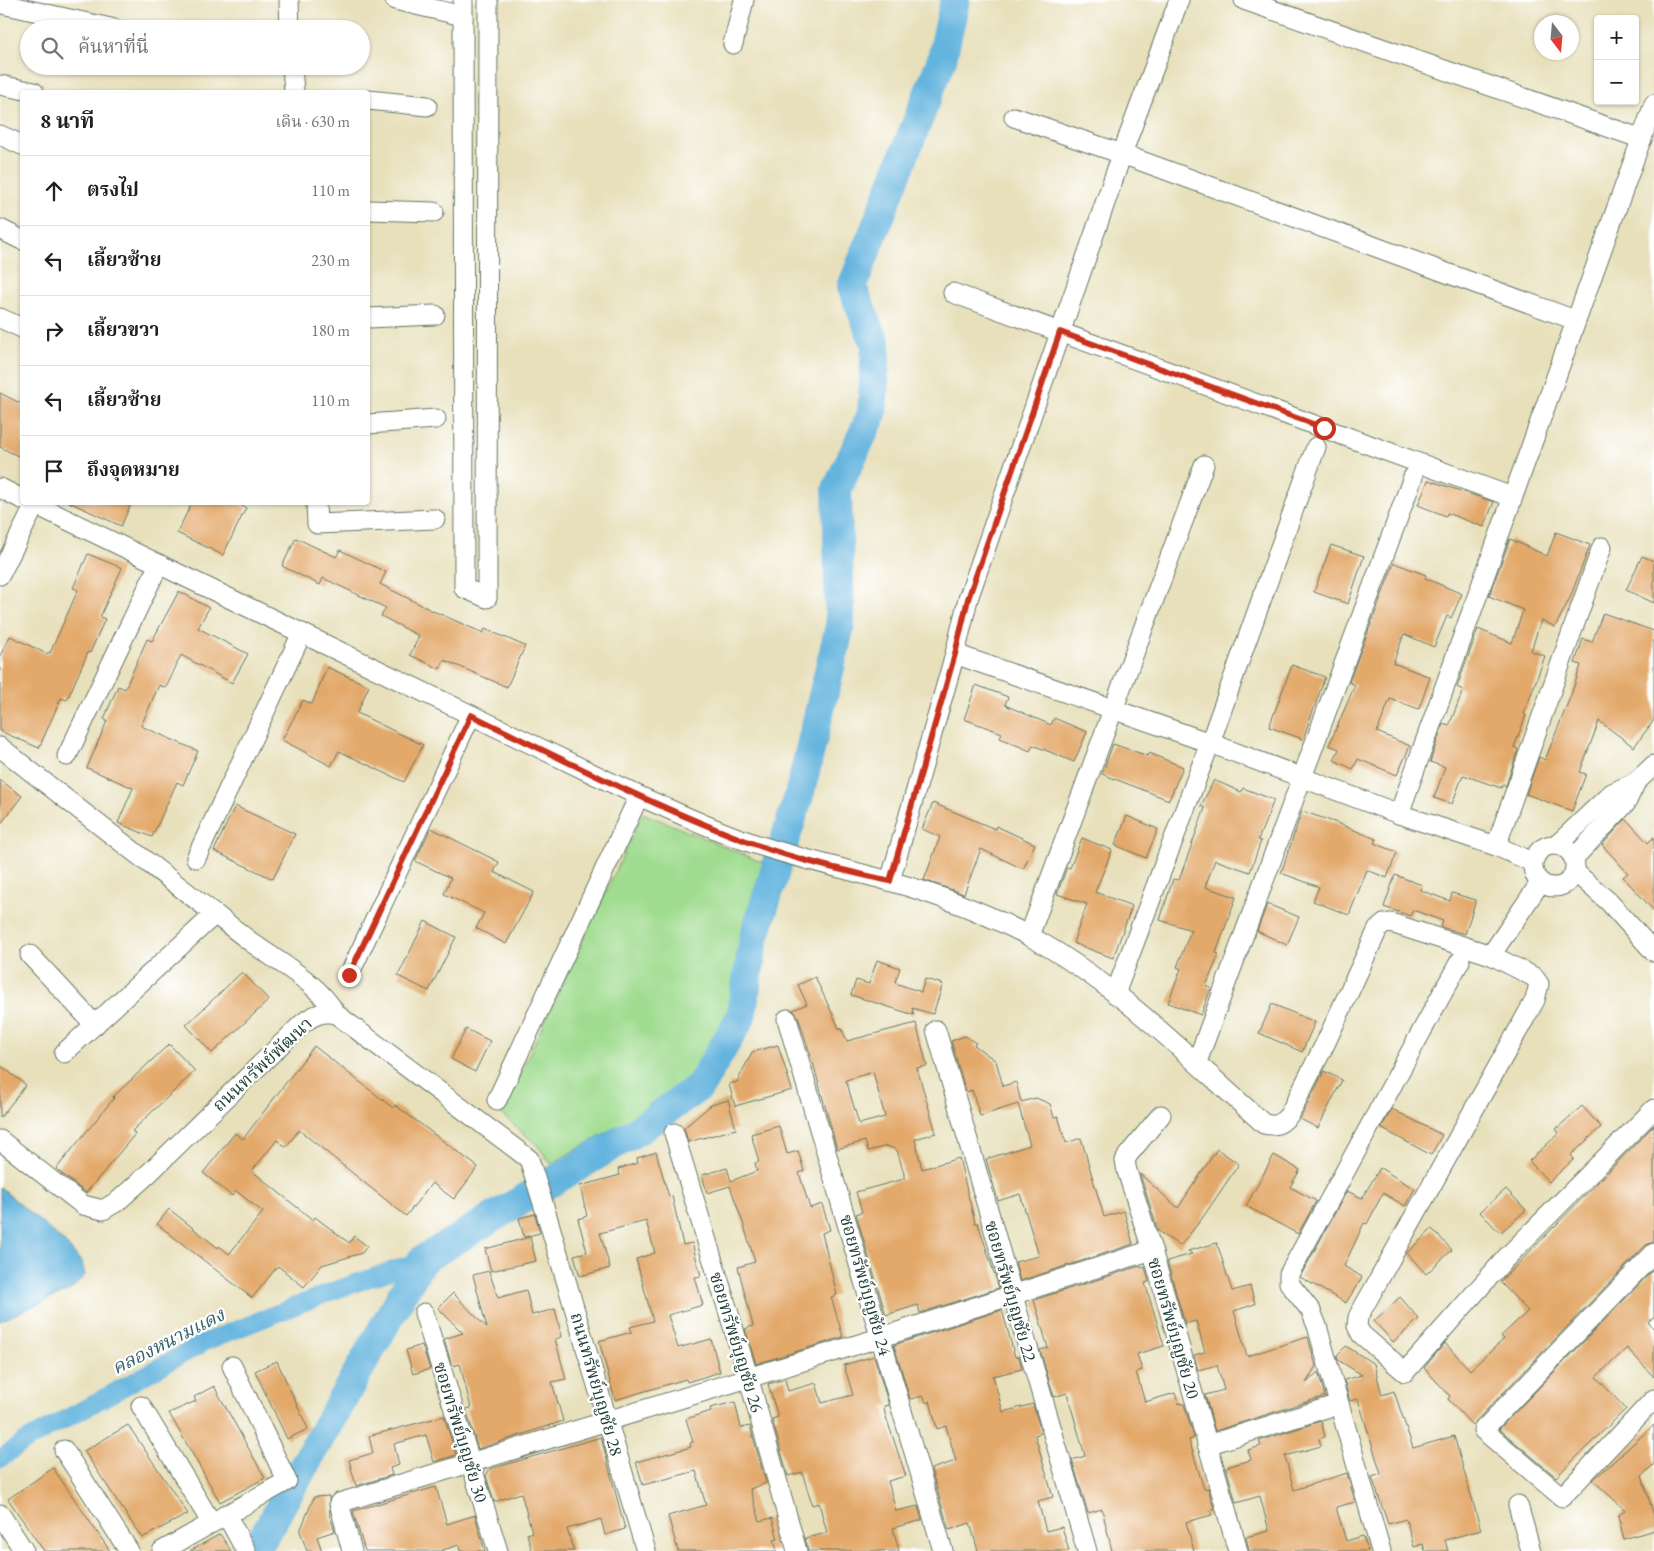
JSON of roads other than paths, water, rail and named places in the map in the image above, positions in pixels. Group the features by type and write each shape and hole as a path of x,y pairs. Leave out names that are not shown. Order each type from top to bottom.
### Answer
{"street":[{"path":"4,0 2,4 74,20"},
{"path":"289,0 290,20"},
{"path":"395,0 462,8 464,588 488,598 488,0"},
{"path":"733,44 744,0"},
{"path":"890,881 955,654 968,599 1122,154 1179,0"},
{"path":"1244,0 1642,139"},
{"path":"292,75 294,90"},
{"path":"0,85 24,90"},
{"path":"370,100 427,106"},
{"path":"1399,814 1654,104"},
{"path":"1014,117 1122,154 1575,320"},
{"path":"0,135 20,144"},
{"path":"370,210 434,212"},
{"path":"0,230 20,239"},
{"path":"953,293 1512,497"},
{"path":"370,318 435,315"},
{"path":"0,318 20,327"},
{"path":"370,424 436,419"},
{"path":"1115,994 1210,744 1316,446"},
{"path":"1029,936 1204,465"},
{"path":"1197,1062 1414,477"},
{"path":"0,488 20,498"},
{"path":"0,575 28,505"},
{"path":"35,505 639,796 757,845 890,881 987,917 1029,936 1086,972 1115,994 1197,1062 1264,1124 1272,1126 1281,1124 1289,1115 1326,1042 1378,929 1384,924 1391,923 1490,955 1534,977 1539,984 1539,991 1358,1317 1357,1326 1361,1334 1405,1372 1505,1259 1654,1109"},
{"path":"316,505 317,524 435,519"},
{"path":"1496,846 1602,547"},
{"path":"67,756 159,564"},
{"path":"196,858 302,633"},
{"path":"955,654 1210,744 1303,780 1496,846 1532,862"},
{"path":"349,975 471,715"},
{"path":"0,746 215,914 311,984 326,997 336,1014"},
{"path":"1557,845 1612,793 1636,782 1654,765"},
{"path":"1636,782 1626,803 1574,865 1569,881 1560,887 1550,888 1540,883 1535,877 1532,862 1537,853 1546,846 1557,845 1567,849 1574,865 1654,952"},
{"path":"497,1100 639,796"},
{"path":"1490,955 1540,883"},
{"path":"64,1053 215,914"},
{"path":"30,955 95,1025"},
{"path":"1381,1551 1314,1319 1311,1311 1289,1284 1288,1274 1460,960"},
{"name":"ถนนทรัพย์พัฒนา","path":"0,1140 83,1205 103,1210 118,1201 148,1174 303,1023 314,1016 326,1012 336,1014 425,1083 524,1154 532,1166"},
{"name":"ซอยทรัพย์บุญชัย 24","path":"787,1019 882,1337 943,1551"},
{"name":"ซอยทรัพย์บุญชัย 22","path":"936,1030 1087,1551"},
{"name":"ซอยทรัพย์บุญชัย 20","path":"1161,1115 1135,1146 1125,1162 1238,1551"},
{"name":"ซอยทรัพย์บุญชัย 26","path":"674,1133 748,1376 797,1551"},
{"name":"ถนนทรัพย์บุญชัย 28","path":"532,1166 646,1551"},
{"path":"352,1551 338,1504 748,1376 882,1337 1152,1250"},
{"path":"1654,1253 1483,1430 1562,1496 1654,1399"},
{"name":"ซอยทรัพย์บุญชัย 30","path":"424,1313 498,1551"},
{"path":"163,1551 218,1518 287,1481 232,1366"},
{"path":"1207,1445 1339,1404"},
{"path":"141,1406 218,1518 246,1551"},
{"path":"64,1450 129,1551"},
{"path":"1518,1505 1531,1551"},
{"path":"0,1514 24,1551"}],"water":[{"path":"0,1187 65,1243 82,1263 85,1275 72,1289 0,1321"}],"waterway":[{"path":"255,1551 422,1260 637,1131 700,1086 741,1017 754,938 800,792 840,626 837,489 872,414 876,345 852,287 942,59 955,0"},
{"name":"คลองหนามแดง","path":"0,1459 24,1442 205,1342 333,1291 422,1260"}]}
